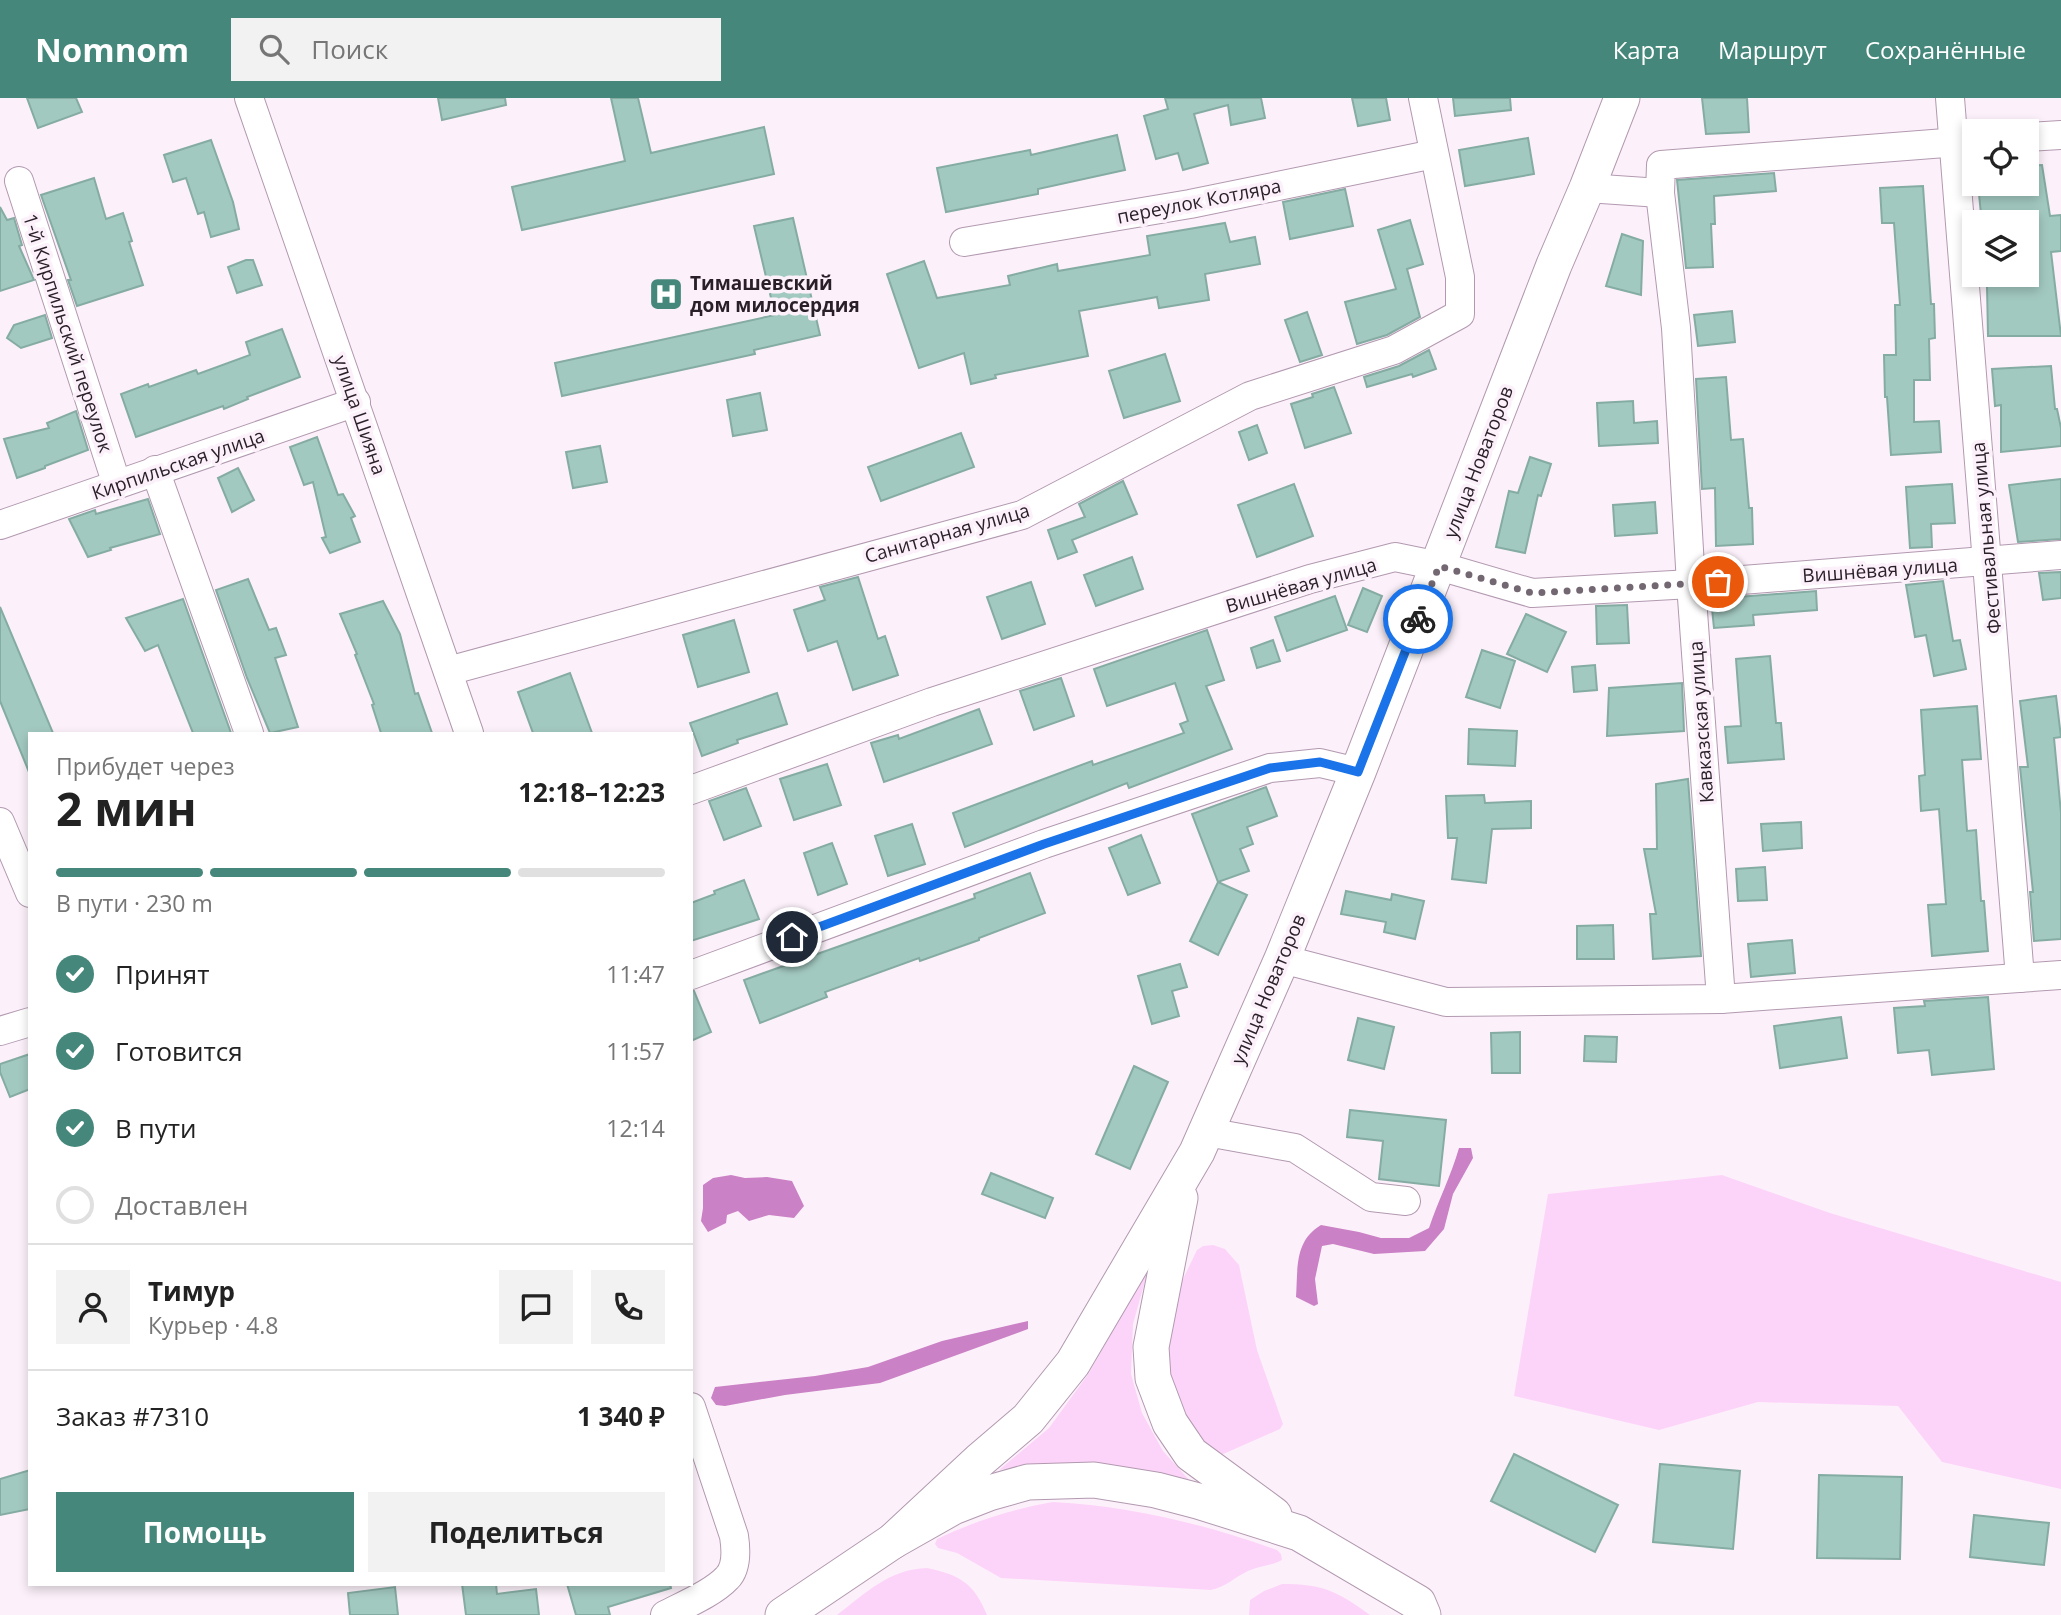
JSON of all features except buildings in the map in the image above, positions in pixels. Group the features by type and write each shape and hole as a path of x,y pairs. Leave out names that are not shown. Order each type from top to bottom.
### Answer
{"main road":[{"name":"улица Новаторов","path":"1185,1173 1207,1132 1282,959 1622,98"},
{"path":"1185,1173 1150,1347 1153,1378 1170,1423 1191,1454 1299,1533 1427,1611"},
{"path":"893,1541 1036,1410 1073,1363 1185,1173"},
{"path":"794,1611 893,1541 953,1507 1028,1482 1094,1480 1156,1490 1299,1533"}],"street":[{"name":"улица Шияна","path":"249,98 469,732"},
{"path":"1423,98 1434,154"},
{"name":"Фестивальная улица","path":"1950,98 1962,135"},
{"path":"2039,136 2061,135"},
{"path":"1587,188 1660,193 1661,165 1962,141"},
{"name":"переулок Котляра","path":"964,242 1177,207 1434,154"},
{"name":"Санитарная улица","path":"448,671 1022,516 1250,396 1394,350 1460,314 1460,278 1434,154"},
{"name":"1-й Кирпильский переулок","path":"19,181 117,485"},
{"name":"Кавказская улица","path":"1660,193 1676,328 1691,584 1721,999"},
{"name":"Фестивальная улица","path":"1967,196 1988,561 2020,978"},
{"name":"Кирпильская улица","path":"0,526 356,402"},
{"path":"155,470 249,732"},
{"name":"Вишнёвая улица","path":"693,789 932,702 1310,579 1395,558 1439,566 1532,593 1691,584 2061,555"},
{"path":"693,974 1044,844 1270,768 1320,762 1358,772"},
{"path":"0,822 28,888"},
{"path":"1282,959 1446,1002 1721,999 2061,975"},
{"path":"0,1031 28,1023"},
{"path":"1207,1132 1296,1148 1371,1197 1406,1201"},
{"path":"665,1615 708,1592 728,1577 736,1553 734,1536 693,1413"}],"shaded area":[{"path":"1459,1148 1471,1148 1473,1158 1453,1194 1444,1229 1425,1251 1374,1254 1333,1244 1322,1246 1315,1279 1318,1304 1314,1306 1296,1297 1302,1247 1312,1232 1321,1225 1381,1238 1409,1238 1429,1228"},
{"path":"731,1175 792,1181 804,1206 794,1218 769,1215 749,1221 738,1211 727,1215 726,1223 708,1232 701,1221 703,1185 713,1178"},
{"path":"1722,1175 1830,1213 2061,1282 2061,1489 1942,1462 1898,1406 1758,1402 1659,1430 1514,1396 1548,1194"},
{"path":"1213,1245 1225,1249 1239,1265 1257,1350 1283,1424 1280,1429 1221,1455 1212,1453 1186,1423 1166,1387 1167,1312 1197,1250"},
{"path":"1149,1267 1133,1324 1131,1374 1142,1413 1163,1451 1191,1482 1098,1465 1047,1463 999,1470 1049,1428 1089,1373"},
{"path":"1028,1321 1028,1329 880,1383 725,1406 716,1405 711,1398 715,1387 868,1367 942,1341"},
{"path":"1053,1502 1139,1512 1195,1524 1277,1550 1282,1560 1248,1571 1211,1590 1001,1578 957,1553 938,1548 935,1544 937,1539 980,1521"},
{"path":"927,1568 964,1582 977,1595 987,1615 837,1615 889,1578 913,1569"},
{"path":"1282,1584 1308,1585 1329,1590 1370,1615 1249,1615 1250,1600"}],"way so far":[{"path":"1418,619 1439,566 1532,593 1718,582"}],"place":[{"name":"Тимашевский дом милосердия","path":"666,294"}],"route":[{"path":"792,937 1044,844 1270,768 1320,762 1358,772 1418,619"}]}
